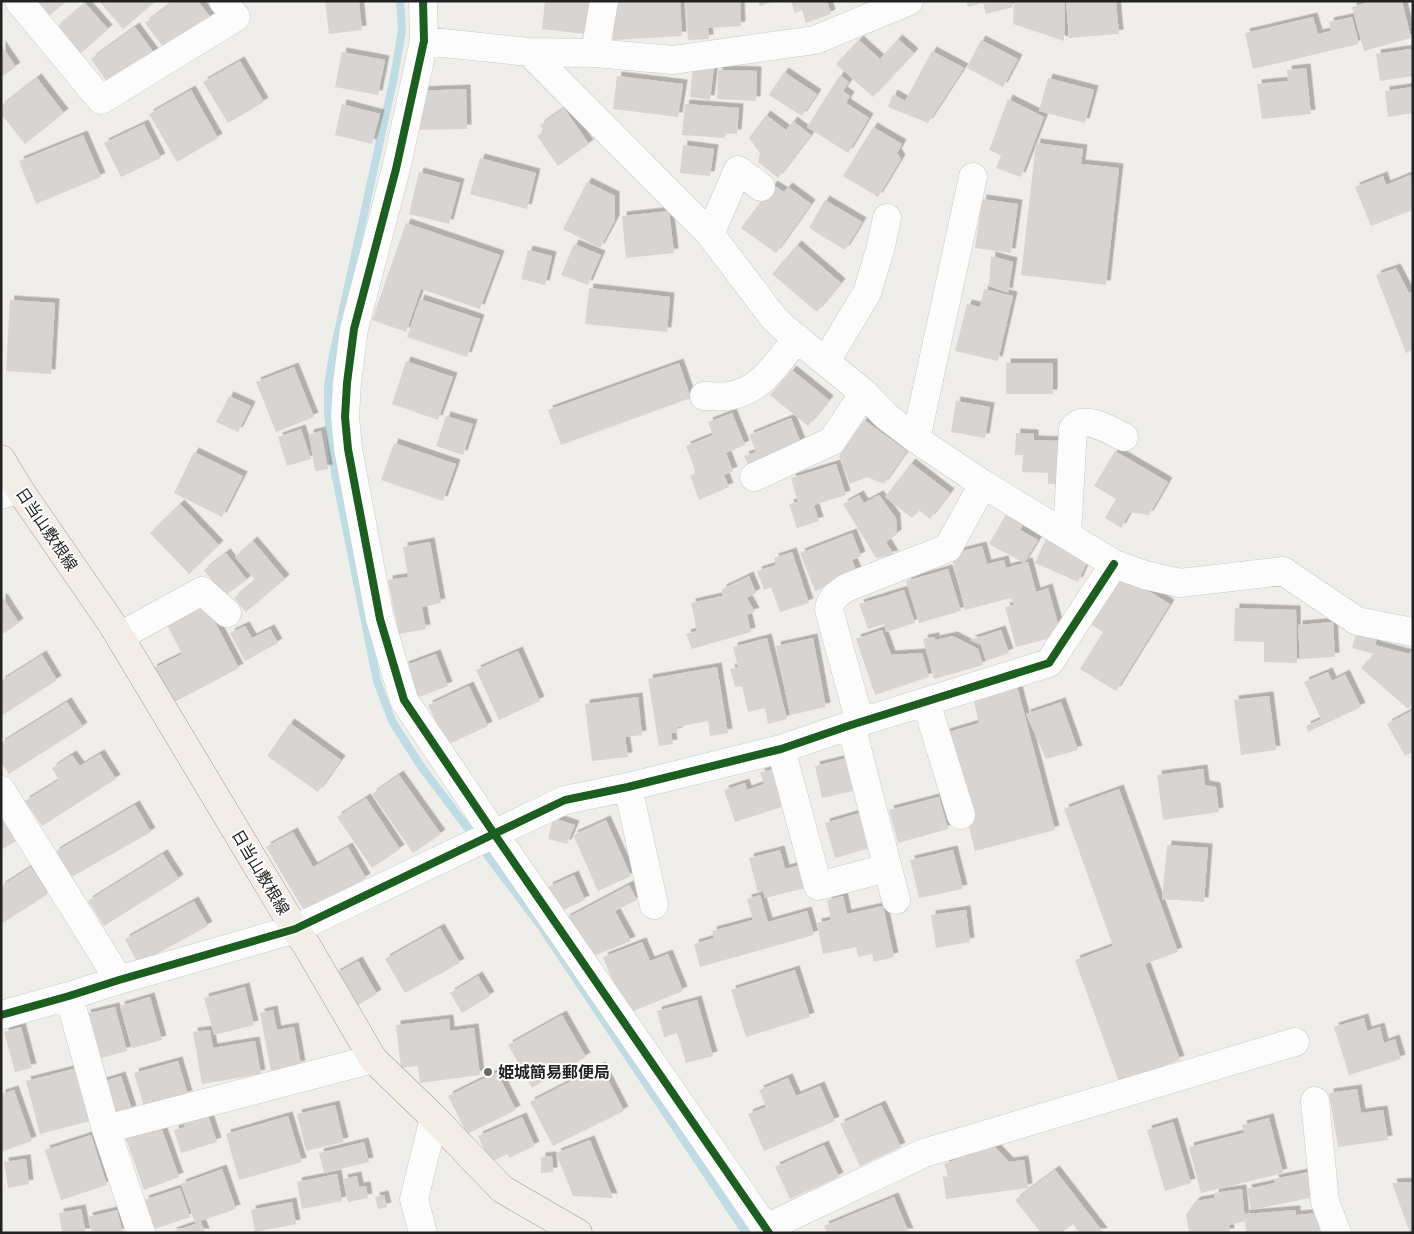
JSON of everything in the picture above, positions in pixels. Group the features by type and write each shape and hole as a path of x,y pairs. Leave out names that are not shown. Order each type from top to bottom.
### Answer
{"main road":[{"name":"日当山敷根線","path":"1,459 10,492 120,636 307,946 372,1059 434,1118 502,1189 578,1233"}],"street":[{"path":"19,1 102,100 236,17 223,1"},
{"path":"423,1 424,41 396,168 354,329 346,391 345,417 348,449 380,618 404,700 768,1230 924,1154 1295,1042"},
{"path":"595,54 604,1"},
{"path":"424,41 529,52 595,54 673,60 815,40 909,1"},
{"path":"529,52 710,234 784,328 864,393 886,416 916,439 983,484 1114,564 1146,575 1180,583 1283,571 1357,621 1413,632"},
{"path":"710,234 738,170 761,187"},
{"path":"916,439 973,177"},
{"path":"826,361 866,293 888,218"},
{"path":"704,396 726,397 738,394 761,382 797,338"},
{"path":"754,478 832,441 864,393"},
{"path":"1067,534 1073,429 1079,424 1088,422 1124,436"},
{"path":"896,900 887,868 829,610 830,603 834,597 848,587 948,548 983,484"},
{"path":"1,1015 295,929 565,800 628,787 781,749 1049,663 1114,564"},
{"path":"120,636 202,591 227,613"},
{"path":"926,702 961,815"},
{"path":"781,749 818,886 887,868"},
{"path":"628,787 654,905"},
{"path":"1,790 119,980"},
{"path":"69,996 106,1129 141,1233"},
{"path":"106,1129 372,1059"},
{"path":"1315,1101 1325,1202 1337,1233"},
{"path":"423,1233 414,1199 434,1118"}],"building":[{"path":"35,1 67,1 48,17"},
{"path":"99,1 156,1 123,29"},
{"path":"174,1 198,1 211,18 166,51 145,23"},
{"path":"325,1 359,1 362,30 329,34"},
{"path":"545,1 598,1 594,35 542,29"},
{"path":"611,1 680,1 682,36 613,40"},
{"path":"686,1 740,1 741,26 708,28 709,39 688,40"},
{"path":"758,1 772,1 772,2 760,6"},
{"path":"791,1 827,1 831,14 806,23 802,10 795,13"},
{"path":"966,1 1011,1 1013,7 986,14 983,3 968,7"},
{"path":"1014,1 1065,1 1064,41 1013,24"},
{"path":"1066,1 1116,1 1119,34 1069,38"},
{"path":"1372,1 1402,1 1411,38 1364,51 1352,7"},
{"path":"85,3 108,29 80,54 56,28"},
{"path":"1313,17 1318,34 1331,31 1329,22 1352,17 1359,44 1253,69 1245,33"},
{"path":"135,27 157,57 112,89 91,59"},
{"path":"898,39 914,53 873,97 836,64 859,40 880,59"},
{"path":"981,40 1018,59 1003,87 967,68"},
{"path":"1,45 16,67 1,77"},
{"path":"1411,49 1413,76 1380,81 1376,54"},
{"path":"932,51 964,68 928,123 888,107 893,94 905,101"},
{"path":"342,52 385,60 378,95 335,87"},
{"path":"240,61 264,102 228,123 203,82"},
{"path":"693,64 714,67 710,100 690,97"},
{"path":"1306,68 1311,114 1262,119 1257,84 1288,81 1287,70"},
{"path":"718,70 757,71 756,101 717,99"},
{"path":"784,72 817,94 802,116 769,95"},
{"path":"840,75 849,82 843,91 850,96 846,103 869,118 848,153 807,127"},
{"path":"617,76 683,84 678,117 613,109"},
{"path":"37,78 64,113 25,144 1,114 1,106"},
{"path":"1048,78 1094,90 1085,123 1039,111"},
{"path":"1413,87 1413,113 1388,117 1385,91"},
{"path":"466,89 467,129 417,130 417,91"},
{"path":"191,90 218,138 177,162 149,114"},
{"path":"1008,99 1044,117 1021,177 996,168 1001,155 989,150"},
{"path":"342,104 380,114 372,144 335,135"},
{"path":"685,104 739,108 737,134 727,133 724,138 682,135"},
{"path":"564,108 589,144 558,166 537,136 544,131 540,125"},
{"path":"766,115 786,130 793,121 811,135 778,178 758,162 760,153 749,138"},
{"path":"144,124 161,158 121,177 104,143"},
{"path":"873,127 902,144 897,153 901,159 878,197 843,176"},
{"path":"83,135 101,177 36,204 19,161"},
{"path":"1036,143 1083,149 1081,164 1119,168 1106,285 1021,275"},
{"path":"683,145 714,149 710,176 680,173"},
{"path":"480,158 536,173 527,209 470,194"},
{"path":"419,172 460,183 449,224 409,214"},
{"path":"1410,175 1413,182 1413,210 1371,226 1355,187 1383,176 1386,185"},
{"path":"587,182 615,196 615,220 600,248 563,229"},
{"path":"773,185 784,192 788,187 811,204 776,253 741,228"},
{"path":"982,199 1018,204 1011,253 975,248"},
{"path":"825,200 862,222 845,250 809,228"},
{"path":"669,211 674,253 626,258 622,216"},
{"path":"406,223 500,255 480,309 421,289 406,332 372,320"},
{"path":"574,244 601,255 588,285 561,275"},
{"path":"797,245 841,283 817,312 772,274"},
{"path":"528,250 552,256 545,285 521,279"},
{"path":"991,256 1013,262 1008,293 989,286"},
{"path":"1396,268 1409,293 1413,291 1413,350 1406,353 1376,275"},
{"path":"589,288 670,297 667,332 585,324"},
{"path":"984,289 1013,296 998,361 955,351 967,304 980,307"},
{"path":"420,299 480,319 467,357 407,337"},
{"path":"10,300 55,303 51,374 6,371"},
{"path":"406,361 453,377 438,420 392,404"},
{"path":"679,363 691,398 561,445 548,410"},
{"path":"1006,363 1053,363 1053,394 1006,394"},
{"path":"294,367 314,417 276,432 256,382"},
{"path":"792,370 829,400 808,426 770,395"},
{"path":"229,396 251,406 238,432 216,422"},
{"path":"956,401 990,407 985,438 951,432"},
{"path":"732,413 745,445 726,453 733,471 724,475 729,487 699,500 690,476 696,473 686,446 713,435 708,422"},
{"path":"446,416 473,424 463,455 436,446"},
{"path":"791,418 801,443 751,472 744,456 756,452 749,435"},
{"path":"864,420 907,451 884,484 867,477 850,484 839,456"},
{"path":"301,429 311,459 287,466 278,437"},
{"path":"321,431 328,469 315,471 309,434"},
{"path":"1016,433 1034,434 1034,440 1065,441 1064,484 1048,484 1048,473 1022,472 1023,455 1015,455"},
{"path":"394,443 456,464 443,501 381,480"},
{"path":"1115,451 1168,482 1149,515 1130,512 1121,528 1105,518 1116,499 1094,486"},
{"path":"194,452 243,476 222,517 174,493"},
{"path":"911,463 950,493 930,519 919,510 912,518 885,497"},
{"path":"836,464 846,495 814,505 819,521 797,528 789,504 798,502 791,478"},
{"path":"859,495 864,503 879,495 896,518 897,534 886,542 894,555 876,558 843,504"},
{"path":"180,504 219,545 189,574 150,533"},
{"path":"1006,514 1023,524 1020,530 1038,540 1024,563 989,544"},
{"path":"852,533 861,556 852,560 858,574 815,591 800,553"},
{"path":"1048,534 1091,553 1078,582 1035,563"},
{"path":"253,541 285,579 246,612 234,598 255,580 235,557"},
{"path":"430,542 441,603 422,607 426,629 399,634 388,580 408,577 403,547"},
{"path":"982,546 987,564 1004,560 1006,568 1028,562 1036,592 1048,588 1059,627 1051,638 1016,647 1005,607 1014,605 1011,598 965,610 951,554"},
{"path":"792,552 809,603 780,612 771,587 764,590 757,571 776,565 774,558"},
{"path":"226,553 247,580 224,596 204,570"},
{"path":"948,569 961,611 919,623 906,581"},
{"path":"1118,573 1170,604 1116,691 1080,669 1103,632 1087,622"},
{"path":"749,576 756,593 747,598 755,612 747,615 751,632 692,649 686,634 697,631 691,603 722,596 722,589"},
{"path":"904,590 915,623 886,632 884,624 868,629 859,604"},
{"path":"3,598 19,623 1,635 1,599"},
{"path":"205,603 239,668 171,704 152,669 182,654 166,623"},
{"path":"1235,608 1296,610 1297,663 1264,662 1264,642 1234,641"},
{"path":"1333,622 1335,657 1300,659 1298,625"},
{"path":"245,626 252,638 270,629 278,643 245,661 230,633"},
{"path":"882,630 891,655 922,653 929,677 875,695 856,639"},
{"path":"1001,630 1009,653 986,661 981,645 970,640"},
{"path":"1357,630 1378,635 1375,645 1409,654 1413,649 1413,704 1408,709 1361,668 1374,654 1352,648"},
{"path":"953,636 978,649 983,665 934,679 923,639 935,637 935,640"},
{"path":"767,638 787,719 768,724 765,708 748,712 742,686 735,687 730,669 738,667 733,647"},
{"path":"813,638 826,707 790,715 776,646"},
{"path":"518,651 540,701 499,720 476,670"},
{"path":"436,654 448,686 416,698 404,666"},
{"path":"42,655 57,680 1,716 1,681"},
{"path":"717,667 728,733 710,736 708,721 677,727 678,732 671,733 673,744 659,746 648,679"},
{"path":"1328,672 1332,681 1345,674 1361,707 1308,732 1306,726 1321,719 1304,682"},
{"path":"469,686 488,726 447,745 428,705"},
{"path":"1017,686 1055,830 975,851 945,733 979,723 973,698"},
{"path":"1269,696 1276,750 1241,755 1234,700"},
{"path":"638,697 642,735 625,737 628,757 592,761 585,704"},
{"path":"67,702 83,727 9,774 1,762 1,743"},
{"path":"1061,702 1078,750 1046,759 1026,714"},
{"path":"1413,710 1413,752 1405,756 1387,724"},
{"path":"290,723 341,760 318,792 267,756"},
{"path":"100,754 116,779 42,826 25,801 59,780 52,768 72,755 80,766"},
{"path":"855,756 862,789 822,798 815,766"},
{"path":"776,768 788,805 735,822 724,790 745,783 747,790 764,784 760,773"},
{"path":"1203,769 1205,785 1216,787 1219,812 1163,820 1157,775"},
{"path":"399,775 441,834 413,853 372,794"},
{"path":"1119,789 1178,952 1145,964 1180,1060 1119,1082 1075,960 1113,946 1064,809"},
{"path":"939,797 948,829 898,843 889,810"},
{"path":"366,798 400,849 372,868 337,817"},
{"path":"135,805 151,832 70,878 55,852"},
{"path":"870,810 880,845 835,858 825,823"},
{"path":"1,815 17,840 1,850"},
{"path":"553,818 575,825 567,844 548,839"},
{"path":"606,820 631,876 598,891 573,835"},
{"path":"293,832 313,867 348,847 366,878 306,914 266,847"},
{"path":"1167,845 1208,848 1204,902 1162,899"},
{"path":"780,850 785,869 804,864 810,887 765,898 763,891 758,893 749,858"},
{"path":"953,850 963,889 919,898 910,860"},
{"path":"163,854 179,879 104,926 88,901"},
{"path":"31,867 48,894 1,924 1,886"},
{"path":"574,875 585,900 559,912 548,887"},
{"path":"629,885 637,900 615,911 631,941 591,957 565,919"},
{"path":"760,895 768,922 807,911 814,935 700,967 694,944 714,938 712,931 753,920 747,899"},
{"path":"843,896 847,914 883,906 894,957 874,962 872,954 858,957 856,947 823,954 817,923 831,920 827,900"},
{"path":"194,901 208,926 138,964 125,939"},
{"path":"966,910 970,942 936,948 931,915"},
{"path":"440,928 460,963 405,993 385,959"},
{"path":"642,942 650,961 668,954 683,991 626,1014 603,957"},
{"path":"358,961 377,994 353,1008 335,974"},
{"path":"795,970 810,1017 746,1037 731,990"},
{"path":"478,976 490,996 462,1013 450,993"},
{"path":"245,987 254,1025 214,1035 204,998"},
{"path":"150,997 162,1040 132,1048 120,1006"},
{"path":"697,1000 713,1056 686,1063 677,1033 664,1037 657,1011"},
{"path":"115,1007 127,1051 98,1059 86,1014"},
{"path":"273,1010 277,1030 294,1027 301,1065 271,1071 260,1013"},
{"path":"562,1015 586,1057 532,1088 508,1045"},
{"path":"1364,1018 1367,1031 1380,1027 1384,1043 1395,1039 1401,1059 1349,1075 1334,1027"},
{"path":"449,1019 450,1031 474,1028 480,1075 420,1083 418,1066 401,1068 396,1025"},
{"path":"21,1027 32,1068 15,1072 4,1032"},
{"path":"210,1030 213,1048 255,1041 261,1074 202,1084 193,1032"},
{"path":"178,1061 188,1095 144,1107 134,1073"},
{"path":"601,1066 624,1111 553,1146 530,1102"},
{"path":"81,1067 94,1120 40,1134 26,1081"},
{"path":"497,1072 516,1110 467,1134 448,1096"},
{"path":"121,1076 132,1110 110,1117 99,1083"},
{"path":"788,1078 796,1096 820,1086 835,1121 764,1151 748,1114 766,1107 759,1090"},
{"path":"1357,1089 1361,1113 1383,1110 1388,1140 1338,1147 1329,1093"},
{"path":"14,1090 32,1141 1,1152 1,1094"},
{"path":"335,1105 344,1142 306,1151 297,1114"},
{"path":"881,1105 901,1147 860,1166 840,1124"},
{"path":"206,1109 217,1142 181,1153 174,1130 185,1127 182,1116"},
{"path":"288,1116 302,1162 239,1180 226,1134"},
{"path":"522,1117 535,1146 509,1158 508,1154 490,1162 478,1136"},
{"path":"1269,1118 1283,1173 1201,1193 1189,1147 1244,1133 1242,1125"},
{"path":"1173,1122 1191,1183 1165,1191 1147,1130"},
{"path":"160,1124 179,1177 144,1190 125,1136"},
{"path":"91,1135 107,1185 61,1200 45,1150"},
{"path":"590,1140 613,1198 573,1196 556,1153"},
{"path":"364,1142 369,1162 324,1173 319,1153"},
{"path":"824,1145 839,1177 790,1199 775,1167"},
{"path":"993,1145 1009,1162 1024,1160 1028,1188 946,1199 943,1176 949,1177 944,1164"},
{"path":"552,1156 553,1172 541,1173 541,1157"},
{"path":"26,1159 29,1184 8,1188 4,1162"},
{"path":"222,1169 236,1209 195,1223 181,1184"},
{"path":"1055,1170 1103,1232 1079,1233 1073,1224 1061,1233 1041,1233 1015,1200"},
{"path":"1314,1171 1319,1196 1251,1210 1247,1189 1275,1183 1274,1179"},
{"path":"337,1174 342,1201 302,1209 297,1182"},
{"path":"357,1176 359,1187 366,1186 368,1198 348,1202 343,1179"},
{"path":"1413,1182 1413,1233 1410,1233 1392,1183"},
{"path":"180,1188 190,1217 155,1229 144,1200"},
{"path":"1242,1189 1245,1221 1229,1225 1230,1233 1189,1233 1186,1214 1196,1201 1215,1198 1214,1193"},
{"path":"384,1195 387,1207 378,1209 375,1197"},
{"path":"894,1197 909,1233 827,1233 824,1226"},
{"path":"292,1202 296,1224 255,1232 251,1210"},
{"path":"81,1209 86,1233 62,1233 59,1213"},
{"path":"117,1210 123,1233 92,1233 88,1217"},
{"path":"1296,1210 1296,1215 1319,1213 1320,1233 1246,1233 1245,1214"},
{"path":"201,1222 205,1233 172,1233 172,1232"}],"waterway":[{"path":"400,1 402,30 394,77 333,355 328,385 328,415 335,473 377,681 392,721 420,765 469,830"},
{"path":"484,851 540,925 746,1233"}],"cycle path":[{"path":"423,1 424,41 396,169 354,329 347,383 345,417 348,449 380,619 404,700 769,1233"},
{"path":"1,1015 295,929 565,800 628,787 781,749 1049,663 1114,564"}],"place":[{"name":"姫城簡易郵便局","path":"488,1072"}]}
